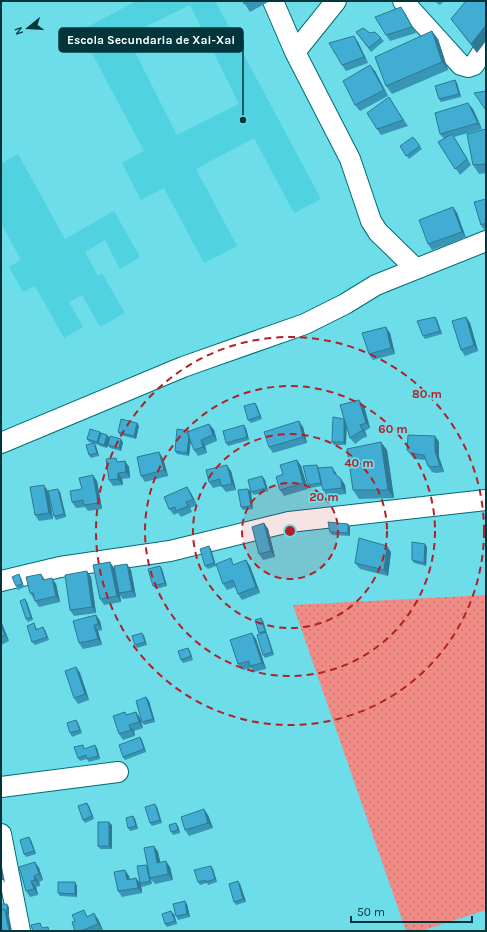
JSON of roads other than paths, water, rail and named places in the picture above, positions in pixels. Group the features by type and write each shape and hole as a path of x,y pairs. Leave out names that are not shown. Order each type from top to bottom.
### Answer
{"street":[{"path":"273,1 295,52 350,159 371,221 378,232 415,268"},
{"path":"295,52 336,1"},
{"path":"403,1 461,65 468,68 474,65 486,46"},
{"path":"1,443 183,367 305,324 345,304 376,285 415,268 486,241"},
{"path":"1,581 60,567 170,551 289,522 486,500"},
{"path":"1,787 118,772"},
{"path":"1,834 20,931"}],"place":[{"name":"Escola Secundaria de Xai-Xai","path":"243,120"}]}
